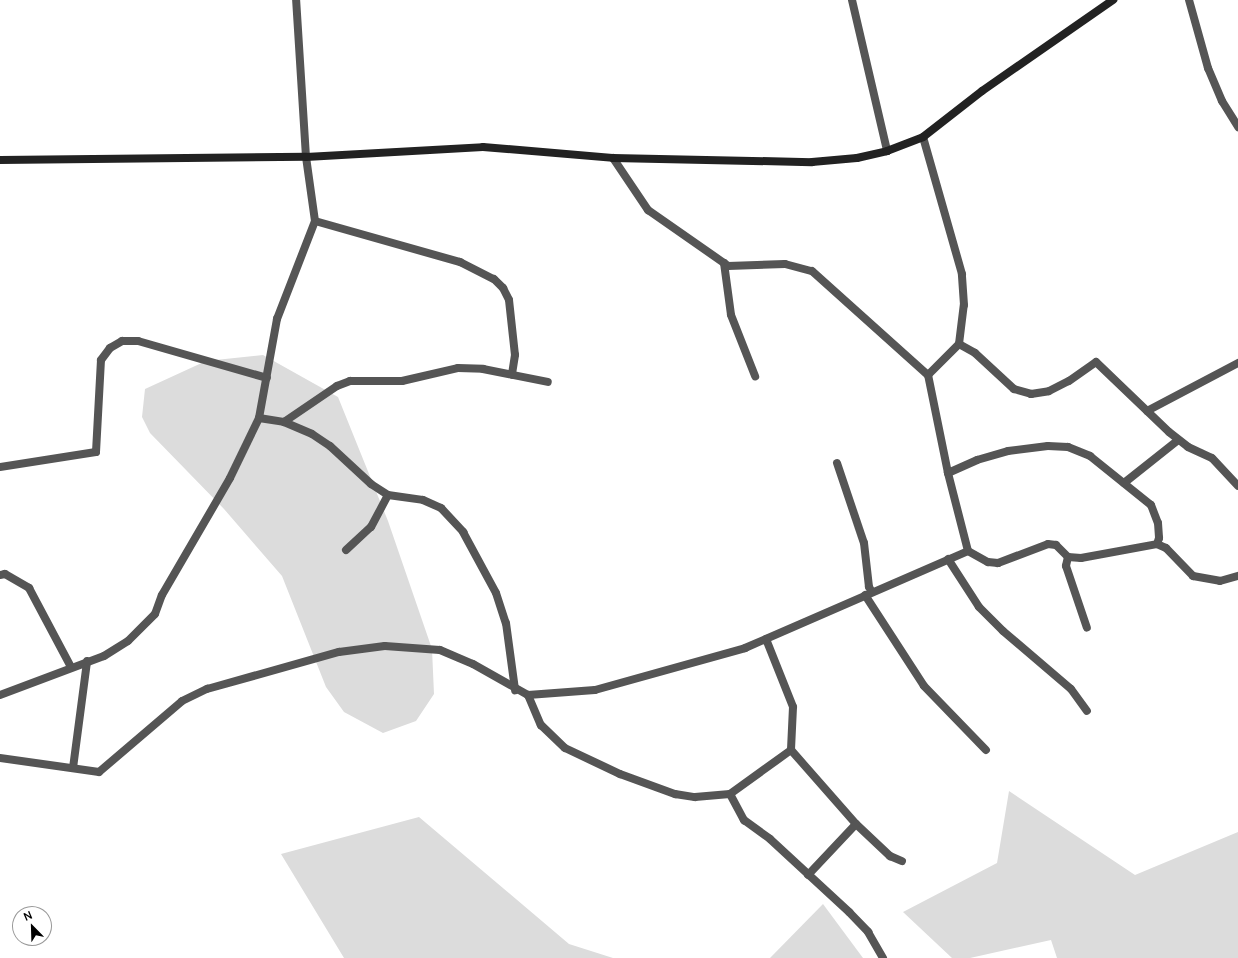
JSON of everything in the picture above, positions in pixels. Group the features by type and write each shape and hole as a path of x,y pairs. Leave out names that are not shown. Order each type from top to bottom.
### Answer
{"street":[{"path":"0,695 71,667 104,656 128,641 155,614 162,595 230,478 259,418 277,319 315,221 306,157 296,0"},
{"path":"852,0 887,151"},
{"path":"0,160 306,157 483,147 613,158 812,162 857,158 887,151 923,137 982,91 1113,0"},
{"path":"1189,0 1208,68 1222,101 1238,127"},
{"path":"923,137 962,274 964,305 960,344 928,375"},
{"path":"613,158 648,210 728,266 784,264 812,271 928,375 948,473 968,551 988,562 998,564 1048,544 1056,545 1068,557 1081,558 1157,544 1166,548 1193,576 1220,581 1238,576"},
{"path":"315,221 431,253 483,272 494,279 503,288 509,300 515,355 512,375"},
{"path":"724,263 731,315 755,376"},
{"path":"0,467 96,452 101,360 110,348 122,341 138,341 267,378"},
{"path":"960,344 974,353 1014,389 1031,394 1049,391 1070,381 1096,362 1178,440 1212,458 1238,486"},
{"path":"1147,411 1238,363"},
{"path":"284,422 337,386 350,381 402,381 458,368 482,369 548,382"},
{"path":"259,418 284,422 312,434 330,446 371,484 388,495 423,500 441,508 463,532 496,593 506,623 515,690"},
{"path":"1124,483 1178,440"},
{"path":"948,473 977,460 1008,451 1061,446 1090,456 1151,505 1158,523 1159,538 1157,544"},
{"path":"837,463 864,543 869,587 868,594 924,686 986,750"},
{"path":"346,550 371,527 388,495"},
{"path":"0,758 99,772 182,701 207,689 339,652 384,646 440,650 473,664 515,690 528,695 595,690 745,648 968,551"},
{"path":"1068,557 1066,566 1087,628"},
{"path":"948,559 979,607 1003,632 1071,690 1087,711"},
{"path":"0,575 6,574 29,588 71,667"},
{"path":"766,638 793,707 791,750 856,824 890,856 902,861"},
{"path":"73,768 87,662"},
{"path":"528,695 541,725 565,748 620,774 676,794 695,797 730,794 791,750"},
{"path":"730,794 744,820 770,839 868,932 883,958"},
{"path":"808,874 856,824"}],"shaded area":[{"path":"263,355 338,397 388,521 432,649 434,694 416,721 383,733 344,712 326,687 282,576 224,509 150,433 142,417 145,389 206,361"},
{"path":"1009,791 1135,875 1238,832 1238,958 1057,958 1051,940 970,958 952,958 903,912 997,863"},
{"path":"419,817 569,944 613,958 344,958 281,854"},
{"path":"823,904 863,958 770,958"}]}
